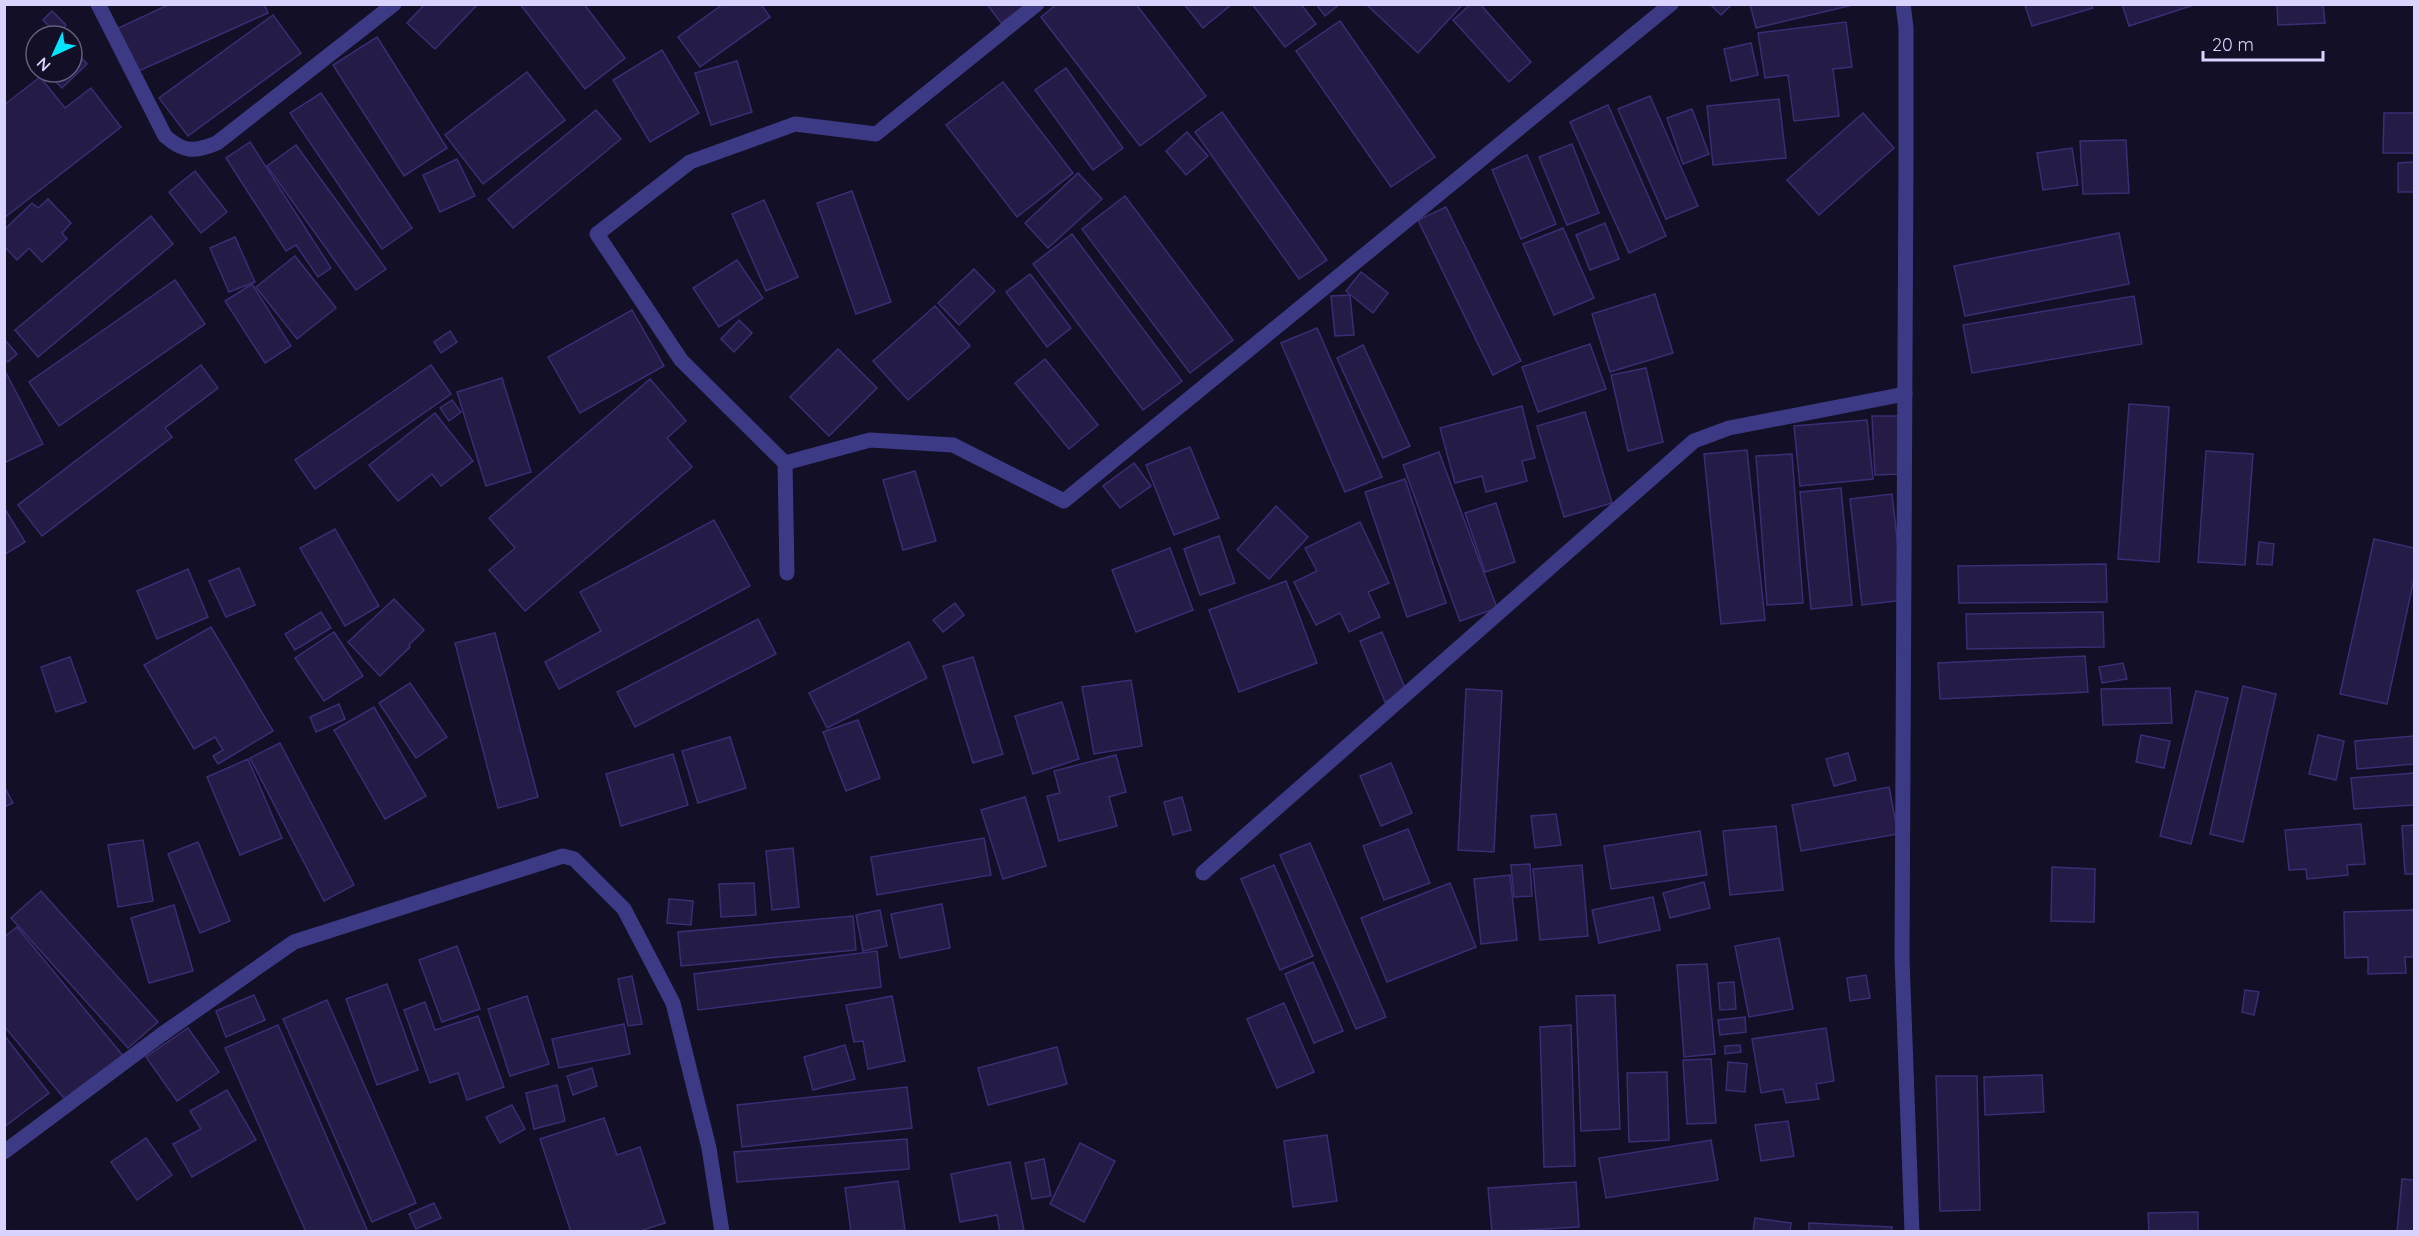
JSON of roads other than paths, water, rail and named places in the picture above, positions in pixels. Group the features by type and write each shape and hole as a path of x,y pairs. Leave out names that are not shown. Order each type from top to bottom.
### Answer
{"street":[{"path":"98,4 165,136 177,147 192,150 217,143 394,4"},
{"path":"787,573 785,464 681,360 597,234 690,162 774,131 795,124 876,135 1037,4"},
{"path":"785,464 870,440 953,445 1064,501 1671,4"},
{"path":"1903,4 1906,28 1902,959 1912,1232"},
{"path":"1203,873 1694,441 1729,429 1905,394"},
{"path":"4,1152 161,1035 294,942 563,856 574,859 624,909 673,1004 709,1148 722,1232"}]}
